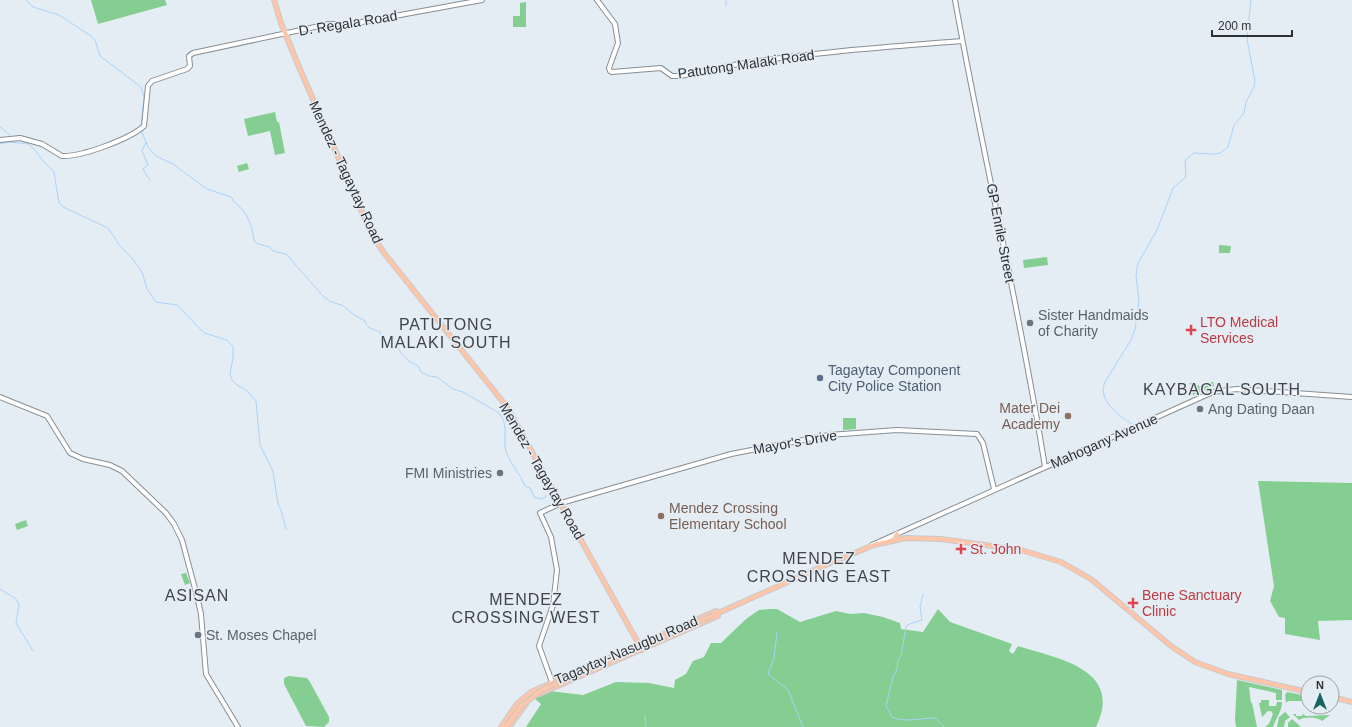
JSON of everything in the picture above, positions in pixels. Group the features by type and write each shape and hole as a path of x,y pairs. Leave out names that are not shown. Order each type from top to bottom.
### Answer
{"main road":[{"name":"Mendez - Tagaytay Road","path":"274,0 285,34 372,235 391,262 507,407 562,503 642,650"},
{"path":"897,534 895,536 897,539"},
{"name":"Tagaytay-Nasugbu Road","path":"506,727 521,706 542,690 868,547 897,539 929,538 994,546 1034,553 1062,562 1091,579 1171,646 1195,662 1228,674 1300,690"},
{"name":"Tagaytay-Nasugbu Road","path":"502,727 522,699 531,692 752,595 764,592"},
{"name":"Tagaytay-Nasugbu Road","path":"509,727 521,710 539,694 753,600 764,592"},
{"path":"1340,699 1352,702"}],"street":[{"name":"D. Regala Road","path":"0,140 20,138 42,144 59,156 65,157 107,146 140,130 145,122 147,89 149,83 187,69 190,66 190,56 193,53 329,24 351,24 482,0"},
{"name":"Patutong Malaki Road","path":"597,0 615,24 618,43 609,68 612,72 661,68 672,76 680,76 739,64 788,57 860,49 962,41"},
{"name":"GP Enrile Street","path":"955,0 1030,376 1046,467"},
{"name":"Mahogany Avenue","path":"868,547 994,489 1220,390 1246,390 1352,397"},
{"path":"0,397 47,416 70,453 83,459 116,468 166,513 174,524 182,540 201,614 206,674 238,727"},
{"name":"Mayor's Drive","path":"562,503 618,488 669,471 738,453 829,435 897,430 977,434 983,443 994,489"},
{"path":"552,682 539,646 553,605 557,570 551,537 540,514 562,503"}],"green space":[{"path":"91,0 165,0 167,5 98,24"},
{"path":"526,2 526,27 513,27 513,16 520,16 520,3"},
{"path":"275,112 277,122 279,122 285,153 275,155 270,131 248,136 244,119"},
{"path":"247,163 249,169 239,172 237,166"},
{"path":"1219,245 1231,246 1230,253 1219,253"},
{"path":"1047,257 1048,265 1024,268 1023,260"},
{"path":"1194,382 1194,385 1198,385 1201,388 1206,383 1213,382 1214,386 1193,395 1190,383"},
{"path":"843,418 856,418 856,429 843,430"},
{"path":"1258,481 1352,483 1352,620 1318,621 1320,640 1285,634 1285,618 1279,617 1270,601 1274,586"},
{"path":"26,520 28,526 17,530 15,524"},
{"path":"186,573 190,583 185,585 181,574"},
{"path":"777,609 800,622 836,611 850,614 864,613 883,617 900,623 901,629 923,632 938,609 950,622 1012,644 1009,651 1013,654 1018,646 1068,662 1083,670 1094,679 1101,692 1102,707 1096,727 526,727 541,704 534,698 549,691 583,695 616,682 649,683 674,688 675,680 686,674 693,661 704,657 711,643 721,643 746,619 759,610"},
{"path":"289,676 307,678 310,682 329,717 329,722 324,727 306,726 284,684 284,678"},
{"path":"1237,680 1282,690 1282,700 1276,700 1276,693 1249,687 1257,727 1236,727"},
{"path":"1287,692 1300,694 1300,701 1288,701 1286,703 1285,695"},
{"path":"1261,700 1269,700 1269,706 1276,706 1277,702 1282,702 1273,727 1265,727 1269,724 1273,714 1271,711 1268,711 1262,717 1259,703 1261,703"},
{"path":"1285,712 1290,717 1285,721 1284,727 1277,727 1279,717"},
{"path":"1293,714 1296,714 1296,716 1330,715 1322,721 1311,718 1299,720"},
{"path":"1292,719 1301,727 1288,727 1288,723"}],"waterway":[{"path":"26,0 33,7 59,15 91,36 95,40 100,56 141,87 144,97 141,127"},
{"path":"726,0 726,6"},
{"path":"1132,424 1121,417 1111,407 1104,395 1103,389 1105,382 1131,340 1135,329 1139,302 1136,275 1138,263 1157,230 1173,188 1186,177 1185,160 1194,153 1220,153 1228,147 1234,125 1244,113 1246,102 1254,87 1255,81 1247,39 1251,0"},
{"path":"0,127 11,137"},
{"path":"141,130 148,147 156,156 173,164 207,189 231,197 247,216 252,229 254,241 258,244 270,247 273,251 286,254 323,296 331,302 342,305 365,321 367,325"},
{"path":"0,144 9,142 10,140"},
{"path":"9,142 28,144 54,172 59,203 65,208 108,228 120,246 132,258 142,272 147,289 156,302 177,305 204,333 227,340 233,346 233,358 230,374 232,380 246,390 256,401 260,445 273,471 278,504 286,529"},
{"path":"146,142 142,151 148,165 143,169 150,180"},
{"path":"368,327 380,332 382,340 393,342 410,362 418,366 421,372 429,376 437,377 453,389 463,392 499,413 504,421 505,447 511,462 525,486 530,488 534,497 541,499 546,497 546,495"},
{"path":"0,589 16,599 19,605 16,623 33,651"},
{"path":"923,594 920,607 922,620 907,625 906,627 901,656 898,660 897,669 893,677 886,706 892,717 897,719 907,720 935,718 944,727"},
{"path":"777,633 774,658 768,674 788,690 803,727"},
{"path":"645,715 646,727"}],"place":[{"name":"Sister Handmaids of Charity","path":"1030,323"},
{"name":"LTO Medical Services","path":"1191,330"},
{"name":"Tagaytay Component City Police Station","path":"820,378"},
{"name":"Ang Dating Daan","path":"1200,409"},
{"name":"Mater Dei Academy","path":"1068,416"},
{"name":"FMI Ministries","path":"500,473"},
{"name":"Mendez Crossing Elementary School","path":"661,516"},
{"name":"St. John","path":"961,549"},
{"name":"Bene Sanctuary Clinic","path":"1133,603"},
{"name":"St. Moses Chapel","path":"198,635"}],"district":[{"name":"PATUTONG MALAKI SOUTH","path":"446,333"},
{"name":"KAYBAGAL SOUTH","path":"1222,389"},
{"name":"MENDEZ CROSSING EAST","path":"819,567"},
{"name":"ASISAN","path":"197,595"},
{"name":"MENDEZ CROSSING WEST","path":"526,608"}]}
